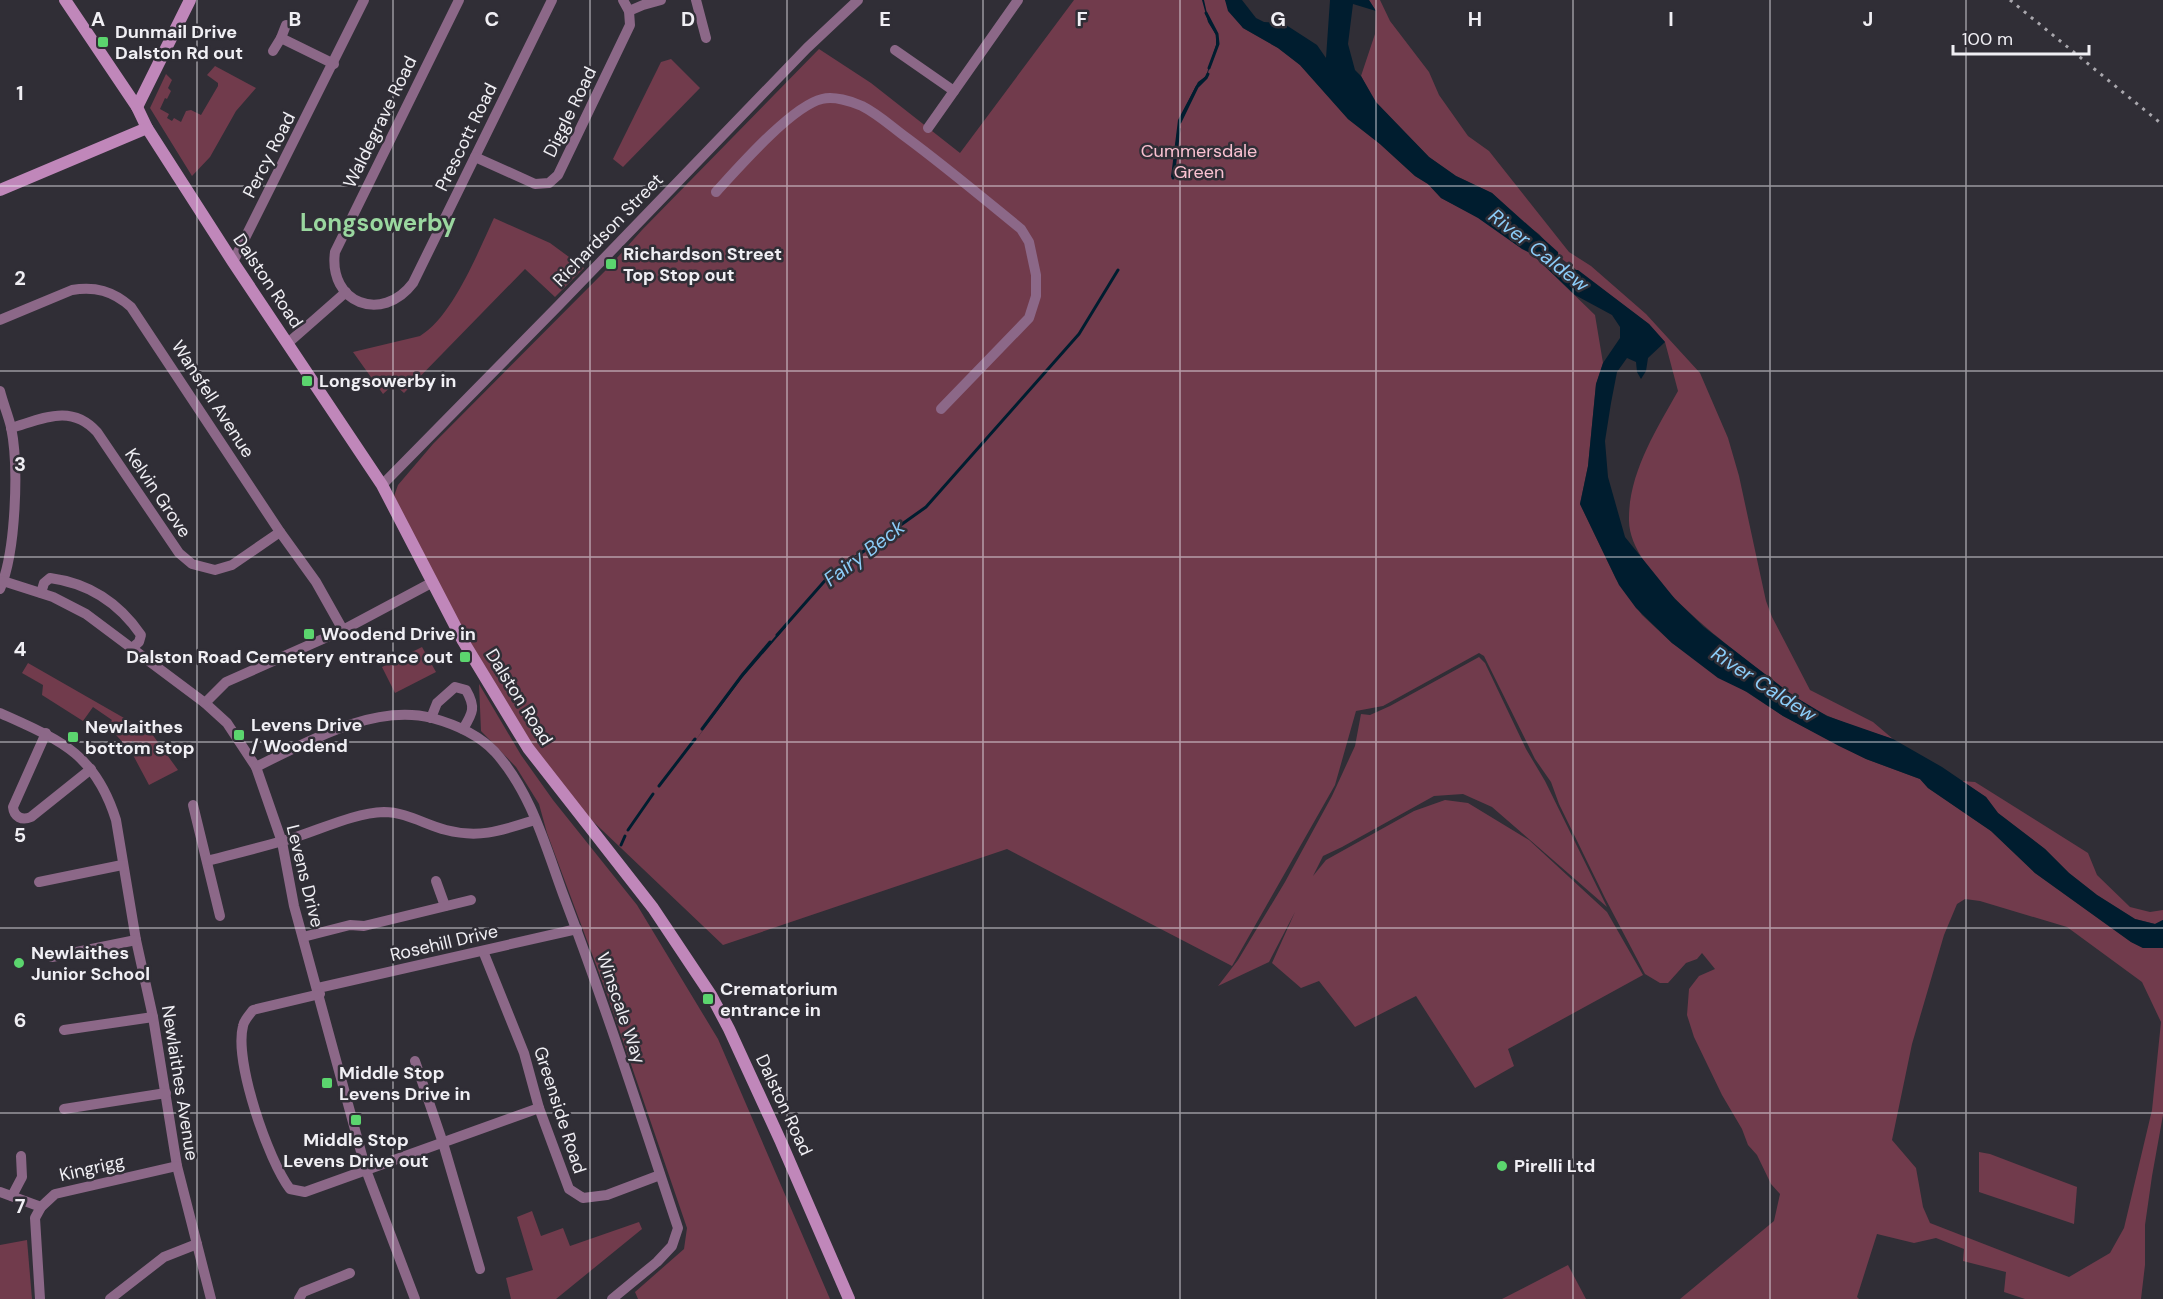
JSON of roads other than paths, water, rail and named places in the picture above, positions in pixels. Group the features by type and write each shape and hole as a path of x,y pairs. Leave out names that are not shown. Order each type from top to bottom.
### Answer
{"main road":[{"name":"Dalston Road","path":"65,0 137,108 147,128 233,262 382,485 469,651 528,748 653,908 711,995 776,1132 849,1299"},
{"path":"137,108 190,0"},
{"path":"0,190 147,128"}],"street":[{"name":"Percy Road","path":"233,262 364,0"},
{"name":"Waldegrave Road","path":"346,292 340,286 335,272 334,259 338,245 459,0"},
{"name":"Prescott Road","path":"346,292 370,306 386,304 402,297 413,283 552,0"},
{"path":"623,0 629,11 661,0"},
{"path":"696,0 706,38"},
{"name":"Richardson Street","path":"382,485 807,48 858,0"},
{"path":"928,128 1018,0"},
{"name":"Diggle Road","path":"475,157 535,184 549,183 558,175 630,25 629,11"},
{"path":"273,51 286,25"},
{"path":"281,38 334,64"},
{"path":"895,50 954,92"},
{"path":"716,192 772,133 794,116 821,99 837,99 861,106 876,115 943,165 1021,229 1029,242 1036,276 1036,296 1029,318 941,410"},
{"name":"Wansfell Avenue","path":"0,320 81,288 102,290 122,299 137,314 280,532 316,582 343,630"},
{"path":"288,343 346,292"},
{"path":"0,392 11,428 16,480 12,531 2,585"},
{"name":"Kelvin Grove","path":"11,428 59,415 74,416 88,423 97,432 179,553 199,567 215,570 232,565 280,532"},
{"path":"41,593 44,583 50,578 97,592 113,603 141,635 139,642 132,648"},
{"path":"205,703 226,681 343,630 433,582"},
{"name":"Levens Drive","path":"2,585 41,593 86,614 205,703 227,723 256,767 282,842 294,906 366,1170 415,1299"},
{"path":"432,718 437,703 455,687 466,690 472,700 473,708 463,729"},
{"name":"Newlaithes Avenue","path":"0,713 46,733 70,748 91,769 111,805 116,820 122,865 153,1017 177,1166 211,1299"},
{"name":"Winscale Way","path":"256,767 330,731 359,722 389,716 432,718 463,729 494,751 517,782 532,808 577,929 678,1228 672,1246 657,1262 612,1299"},
{"path":"46,733 15,801 13,807 16,815 23,819 31,817 91,769"},
{"path":"193,805 220,916"},
{"path":"207,861 282,842 358,817 385,812 412,817 446,830 470,834 492,834 536,820"},
{"path":"39,882 122,865"},
{"path":"436,881 445,906"},
{"path":"303,937 350,925 364,926 471,900"},
{"name":"Rosehill Drive","path":"366,1170 305,1192 290,1189 280,1176 254,1108 243,1059 243,1025 253,1010 319,991 577,929"},
{"path":"52,957 136,939"},
{"name":"Greenside Road","path":"483,951 524,1053 539,1108 568,1189 583,1198 608,1195 660,1175"},
{"path":"64,1030 153,1017"},
{"path":"415,1061 480,1269"},
{"path":"64,1109 166,1093"},
{"path":"366,1170 539,1108"},
{"path":"12,1196 22,1178 21,1156"},
{"name":"Kingrigg","path":"41,1207 55,1194 177,1166"},
{"path":"0,1192 41,1207 34,1218 40,1299"},
{"path":"110,1299 164,1257 197,1244"},
{"path":"299,1299 303,1292 350,1273"}],"water":[{"path":"1202,0 1204,0 1208,18 1217,34 1218,44 1206,78 1197,87 1181,119 1173,178 1171,177 1178,120 1198,82 1206,76 1216,45 1216,35 1208,22"},
{"name":"River Caldew","path":"1225,0 1242,0 1256,18 1264,22 1283,23 1317,45 1326,58 1330,0 1369,0 1376,11 1353,4 1348,44 1355,70 1376,102 1429,157 1456,176 1492,193 1558,252 1559,262 1568,270 1578,270 1649,324 1665,342 1648,358 1646,371 1641,379 1637,372 1636,362 1627,358 1617,372 1605,441 1608,477 1625,537 1675,599 1704,627 1792,695 1827,716 1893,739 1942,767 1986,797 1998,813 2045,849 2069,873 2097,895 2135,919 2155,924 2163,920 2163,948 2143,948 2131,942 2035,873 1991,831 1928,788 1920,779 1866,759 1839,746 1783,716 1747,692 1718,678 1672,643 1636,608 1619,585 1580,504 1588,466 1596,384 1603,363 1620,338 1620,327 1612,315 1575,295 1532,254 1478,218 1441,198 1428,184 1415,176 1348,119 1300,65 1278,48 1243,28 1228,11"},
{"path":"785,625 787,626 742,678 695,741 743,674"}],"waterway":[{"name":"Fairy Beck","path":"1206,13 1217,34 1218,44 1209,68"},
{"name":"Fairy Beck","path":"1180,122 1197,87 1208,74"},
{"name":"Fairy Beck","path":"1173,178 1179,129"},
{"name":"Fairy Beck","path":"777,635 829,576 926,507 1079,334 1118,270"},
{"name":"Fairy Beck","path":"702,729 770,642"},
{"name":"Fairy Beck","path":"659,786 695,739"},
{"name":"Fairy Beck","path":"628,830 653,794"},
{"name":"Fairy Beck","path":"621,845 625,836"}],"railway":[{"path":"2010,0 2163,125"}],"place":[{"name":"Dunmail Drive Dalston Rd out","path":"103,42"},
{"name":"Richardson Street Top Stop out","path":"611,264"},
{"name":"Longsowerby in","path":"307,381"},
{"name":"Woodend Drive in","path":"309,634"},
{"name":"Dalston Road Cemetery entrance out","path":"465,657"},
{"name":"Levens Drive / Woodend","path":"239,735"},
{"name":"Newlaithes bottom stop","path":"73,737"},
{"name":"Newlaithes Junior School","path":"19,963"},
{"name":"Crematorium entrance in","path":"708,999"},
{"name":"Middle Stop Levens Drive in","path":"327,1083"},
{"name":"Middle Stop Levens Drive out","path":"356,1120"},
{"name":"Pirelli Ltd","path":"1502,1166"}],"district":[{"name":"Longsowerby","path":"378,222"}],"park label":[{"name":"Cummersdale Green","path":"1199,161"}]}
